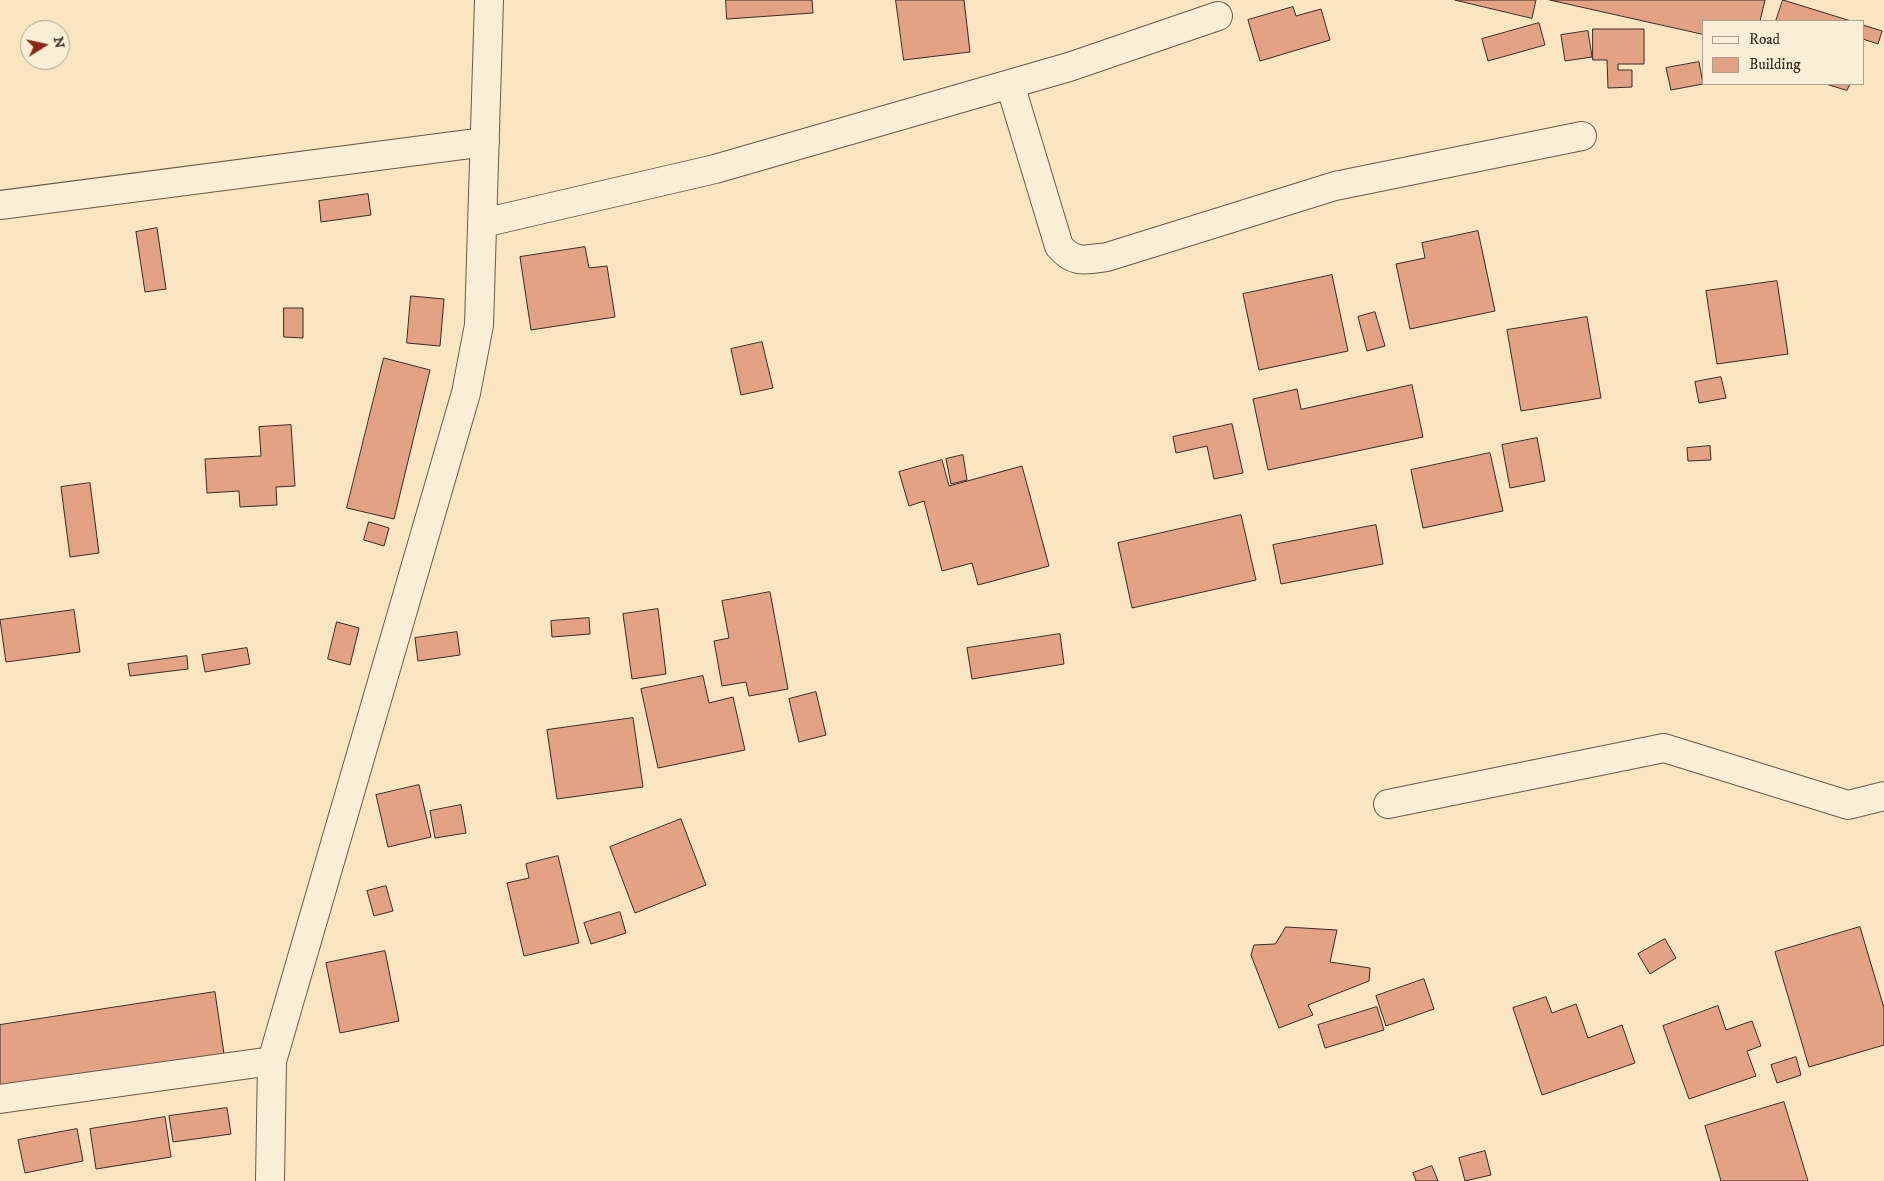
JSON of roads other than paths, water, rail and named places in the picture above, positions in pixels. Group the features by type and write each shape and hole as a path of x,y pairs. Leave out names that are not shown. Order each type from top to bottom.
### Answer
{"street":[{"path":"270,1181 272,1061 466,393 479,324 484,223 489,0"},
{"path":"484,223 715,169 1068,67 1218,16"},
{"path":"1010,84 1059,246 1067,256 1081,261 1107,257 1335,186 1582,136"},
{"path":"0,205 486,142"},
{"path":"1388,804 1664,748 1848,805 1884,796"},
{"path":"0,1099 272,1061"}]}
